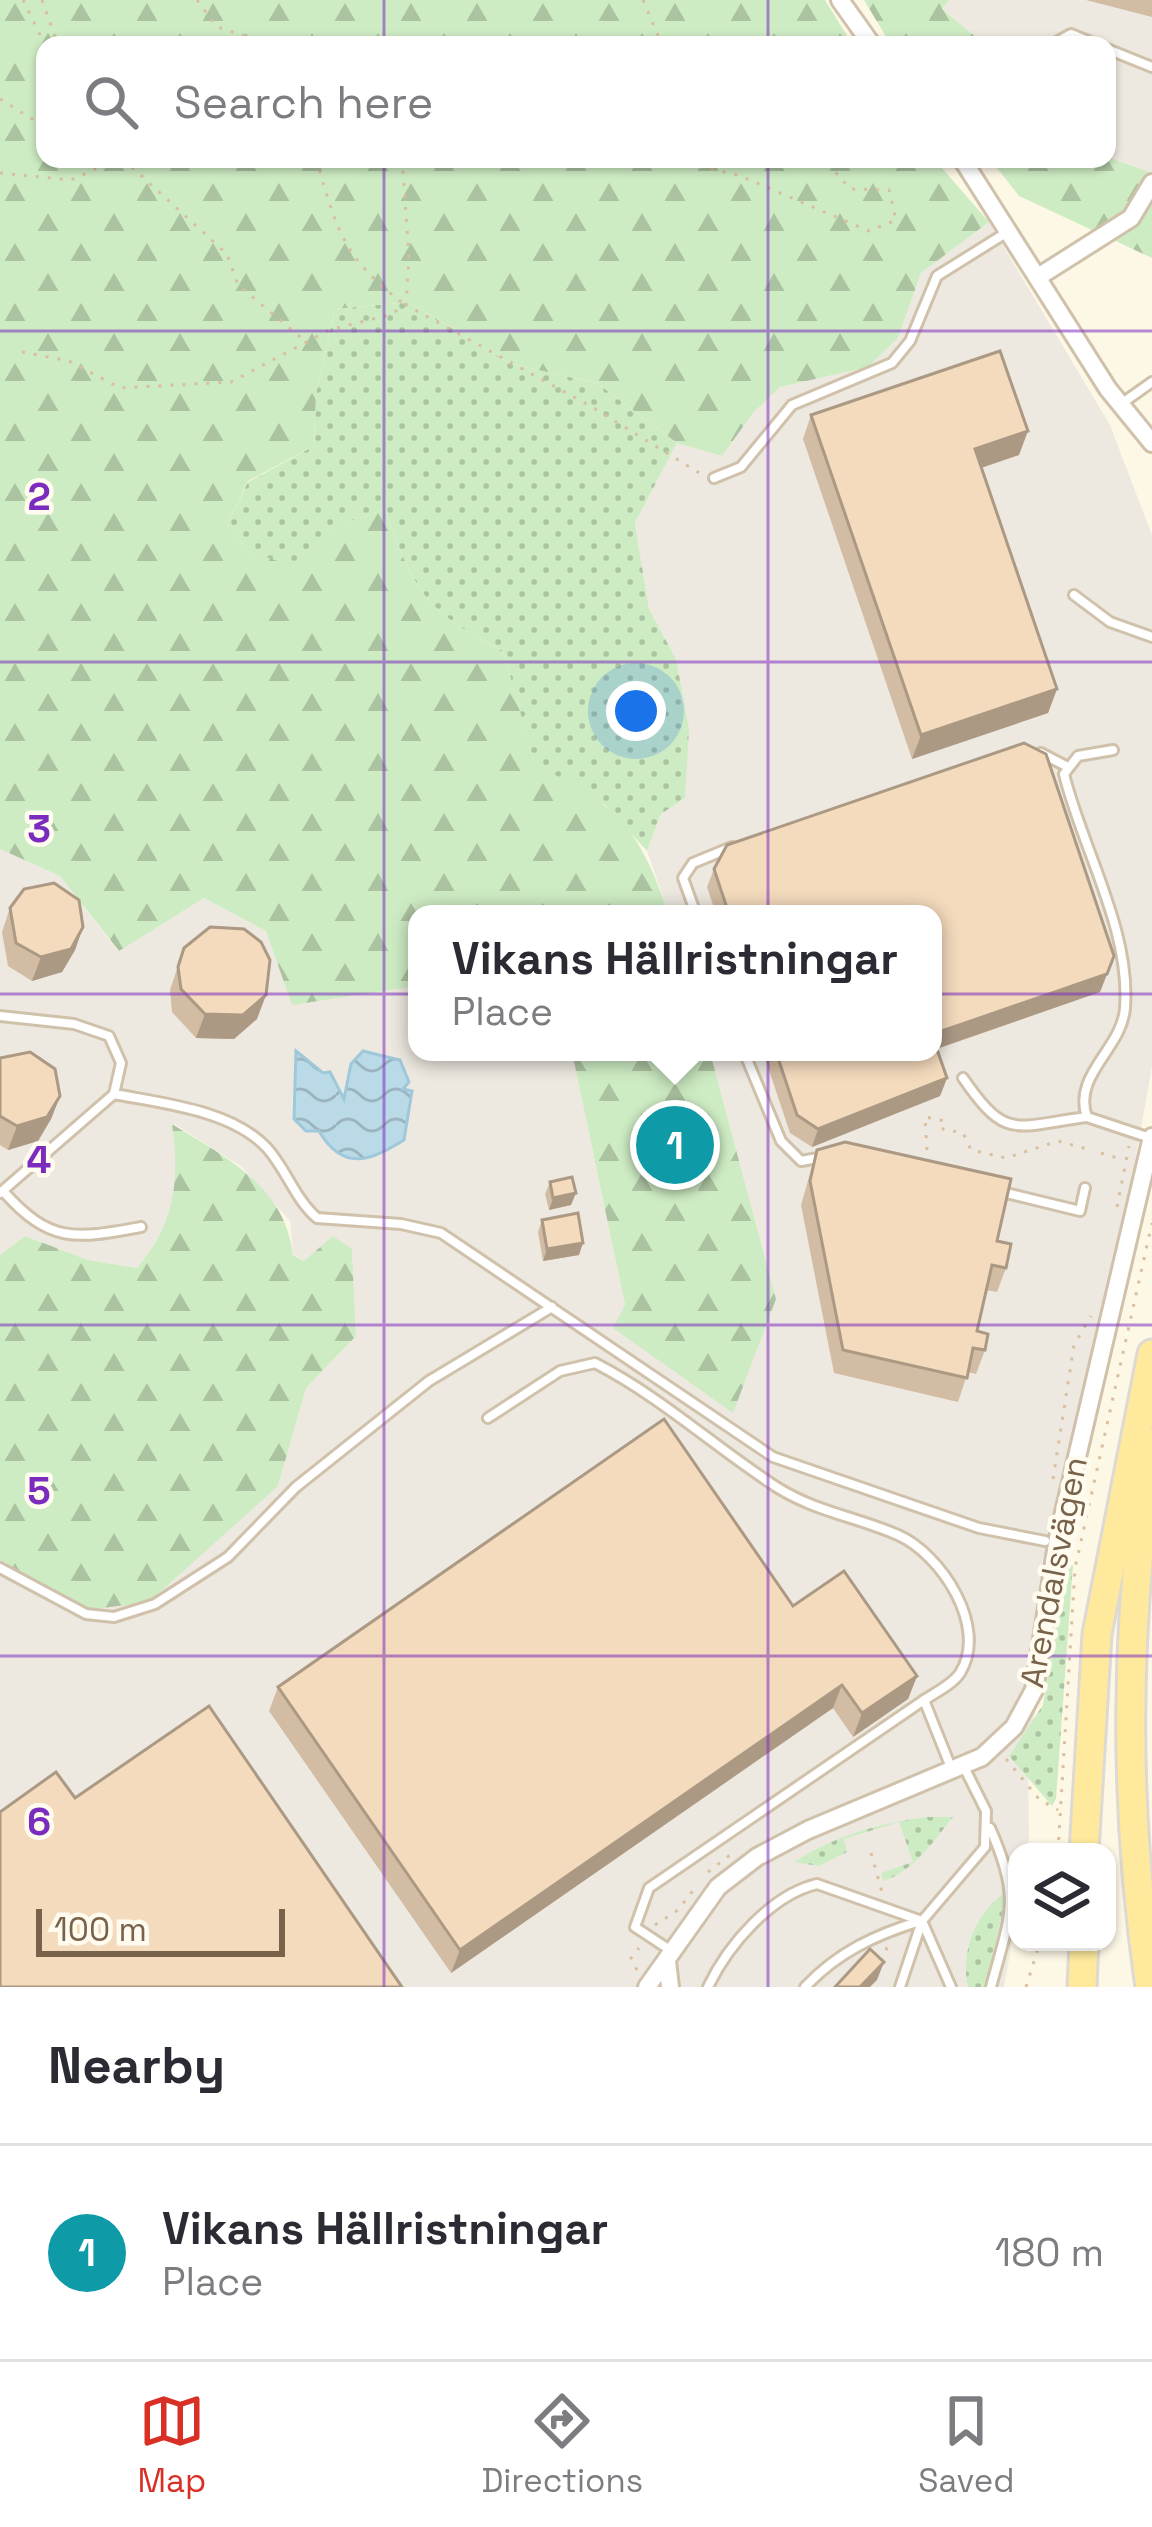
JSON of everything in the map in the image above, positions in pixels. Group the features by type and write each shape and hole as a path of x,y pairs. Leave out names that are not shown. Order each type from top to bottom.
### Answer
{"main road":[{"path":"1085,1843 1097,1634 1152,1354"},
{"path":"1150,1987 1131,1821 1127,1710 1133,1570 1152,1442"},
{"path":"1082,1987 1084,1951"}],"street":[{"path":"840,0 866,36"},
{"path":"968,168 1120,405 1152,443"},
{"path":"1038,277 1131,218 1152,183"},
{"name":"Arendalsvägen","path":"643,1984 670,1956 718,1887 757,1857 996,1747 1034,1690 1058,1538 1152,1138"},
{"path":"670,1956 670,1987"}],"lane":[{"path":"1116,53 1152,67"},
{"path":"714,478 741,466 793,405 892,364 910,340 937,277 1010,230"},
{"path":"1120,405 1152,382"},
{"path":"1074,595 1110,622 1152,637"},
{"path":"1028,746 1066,766"},
{"path":"1066,766 1078,756 1113,750"},
{"path":"1066,766 1070,796 1123,970 1125,1010 1118,1032 1083,1089 1087,1117"},
{"path":"693,905 683,878 693,863 752,840"},
{"path":"0,1016 74,1024 109,1036 122,1063 113,1094 2,1191 32,1221 57,1234 91,1236 141,1227"},
{"path":"748,1061 793,1156 801,1161 832,1154"},
{"path":"963,1078 999,1123 1012,1126 1087,1117 1152,1138"},
{"path":"113,1094 206,1115 245,1132 264,1144 317,1218 401,1224 441,1233 773,1457 979,1528 1046,1541"},
{"path":"991,1190 1080,1211 1085,1188"},
{"path":"0,1568 86,1614 114,1617 155,1604 228,1557 296,1487 429,1381 552,1307"},
{"path":"488,1418 560,1371 595,1363 809,1505 899,1535 940,1570 967,1620 969,1639 959,1676 649,1888 633,1920 645,1939 670,1956"},
{"path":"924,1700 1011,1875 1012,1906 991,1987"},
{"path":"900,1987 922,1921 985,1847 989,1825"},
{"path":"708,1987 760,1917 800,1888 817,1884 922,1921 951,1987"},
{"path":"805,1987 842,1954 876,1935 922,1921"}],"path":[{"path":"23,0 41,36"},
{"path":"42,0 55,36"},
{"path":"197,0 218,27 245,36"},
{"path":"643,0 658,36"},
{"path":"0,99 36,121"},
{"path":"0,173 70,180 99,168"},
{"path":"131,168 227,254 238,285 306,342"},
{"path":"319,168 338,235 370,278 406,305 608,416 676,462 714,478"},
{"path":"403,168 410,256 406,305"},
{"path":"706,168 738,175 869,231 896,220 889,190 850,189 832,168"},
{"path":"22,352 69,362 120,388 231,382 306,342 406,305"},
{"path":"927,1150 925,1117 945,1120 943,1129 963,1133 970,1150 1006,1158 1058,1141 1087,1148"},
{"path":"1116,1214 1132,1132"},
{"path":"1101,1153 1126,1160"},
{"path":"1058,1843 1075,1568 1152,1222"},
{"path":"1051,1499 1074,1345 1086,1330 1096,1297"},
{"path":"996,1747 1039,1799 1060,1810"},
{"path":"643,1984 631,1958 660,1917 678,1910 705,1875 745,1845"},
{"path":"1026,1987 1037,1951"}],"shaded area":[{"path":"949,0 1152,0 1152,173 1116,160 1116,36 975,36 942,9"},
{"path":"989,222 1110,425 1152,535 1152,1067 1028,1752 1028,1843 1008,1843 1010,1951 1004,1987 0,1987 0,1562 87,1610 278,1486 306,1388 356,1336 352,1249 304,1261 293,1254 290,1221 242,1167 174,1124 180,1176 162,1239 137,1268 88,1260 25,1236 0,1255 0,849 60,876 118,951 204,898 266,931 292,1004 408,987 408,1061 574,1061 625,1305 776,1299 712,1061 942,1061 942,905 666,905 647,851 661,814 676,659 649,609 635,523 677,443 722,456 753,413 780,387 868,367 898,338 921,273"}],"green space":[{"path":"0,0 825,0 847,36 36,36 36,168 942,168 989,222 921,273 898,338 868,367 780,387 753,413 722,456 677,443 597,383 511,364 409,302 335,309 316,394 314,446 248,481 227,525 250,552 290,565 348,522 385,509 405,561 426,596 456,624 503,651 535,765 587,793 622,822 647,860 666,905 408,905 408,987 292,1005 266,931 204,898 119,951 60,876 0,849"},
{"path":"864,0 949,0 942,9 975,36 886,36"},
{"path":"1116,160 1152,173 1152,258 1019,196 997,168 1116,168"},
{"path":"409,302 511,364 597,383 677,443 635,523 649,609 676,659 689,729 685,798 661,814 647,851 605,805 535,766 503,651 456,624 426,596 405,561 385,509 348,522 290,566 250,552 227,525 248,482 314,446 316,394 335,309"},
{"path":"574,1061 712,1061 776,1299 733,1413 613,1328 625,1305"},
{"path":"172,1124 232,1162 266,1192 288,1231 293,1255 304,1261 333,1236 352,1249 356,1336 306,1388 278,1486 149,1602 87,1610 0,1562 0,1255 25,1236 88,1260 137,1268 160,1235 172,1200"},
{"path":"1073,1565 1052,1806 1009,1756 1043,1705 1065,1566"},
{"path":"927,1817 953,1817 913,1863 883,1881 881,1873 913,1862 899,1822 844,1839 847,1852 819,1866 794,1862 858,1832 892,1823"},
{"path":"1007,1891 986,1987 968,1987 966,1959 973,1933"}],"water":[{"path":"296,1051 323,1073 330,1072 344,1099 351,1064 363,1051 400,1060 409,1082 403,1089 412,1091 404,1140 359,1159 338,1153 319,1131 306,1131 294,1119"}],"building":[{"path":"1000,351 1028,431 975,449 1057,689 921,735 811,415"},
{"path":"1024,743 1046,754 1114,956 1107,974 942,1031 942,905 726,905 714,869 727,845"},
{"path":"54,883 79,900 83,927 71,949 41,957 16,943 10,908 24,889"},
{"path":"210,927 244,929 261,942 270,960 266,995 243,1015 205,1014 181,989 178,967 184,948"},
{"path":"30,1052 55,1069 60,1096 47,1117 17,1126 0,1116 0,1058"},
{"path":"779,1061 941,1061 947,1078 818,1129 797,1115"},
{"path":"845,1142 1011,1179 997,1241 1011,1244 1006,1268 992,1265 977,1331 988,1334 985,1350 973,1348 967,1378 843,1350 810,1181 817,1150"},
{"path":"572,1177 576,1193 553,1198 550,1182"},
{"path":"578,1213 583,1243 547,1249 542,1220"},
{"path":"664,1419 793,1606 844,1571 917,1676 862,1713 842,1685 460,1950 278,1687"},
{"path":"209,1706 402,1987 0,1987 0,1812 56,1772 75,1798"},
{"path":"870,1949 884,1962 860,1987 835,1987"}],"place":[{"name":"Vikans Hällristningar","path":"675,1145"}]}
